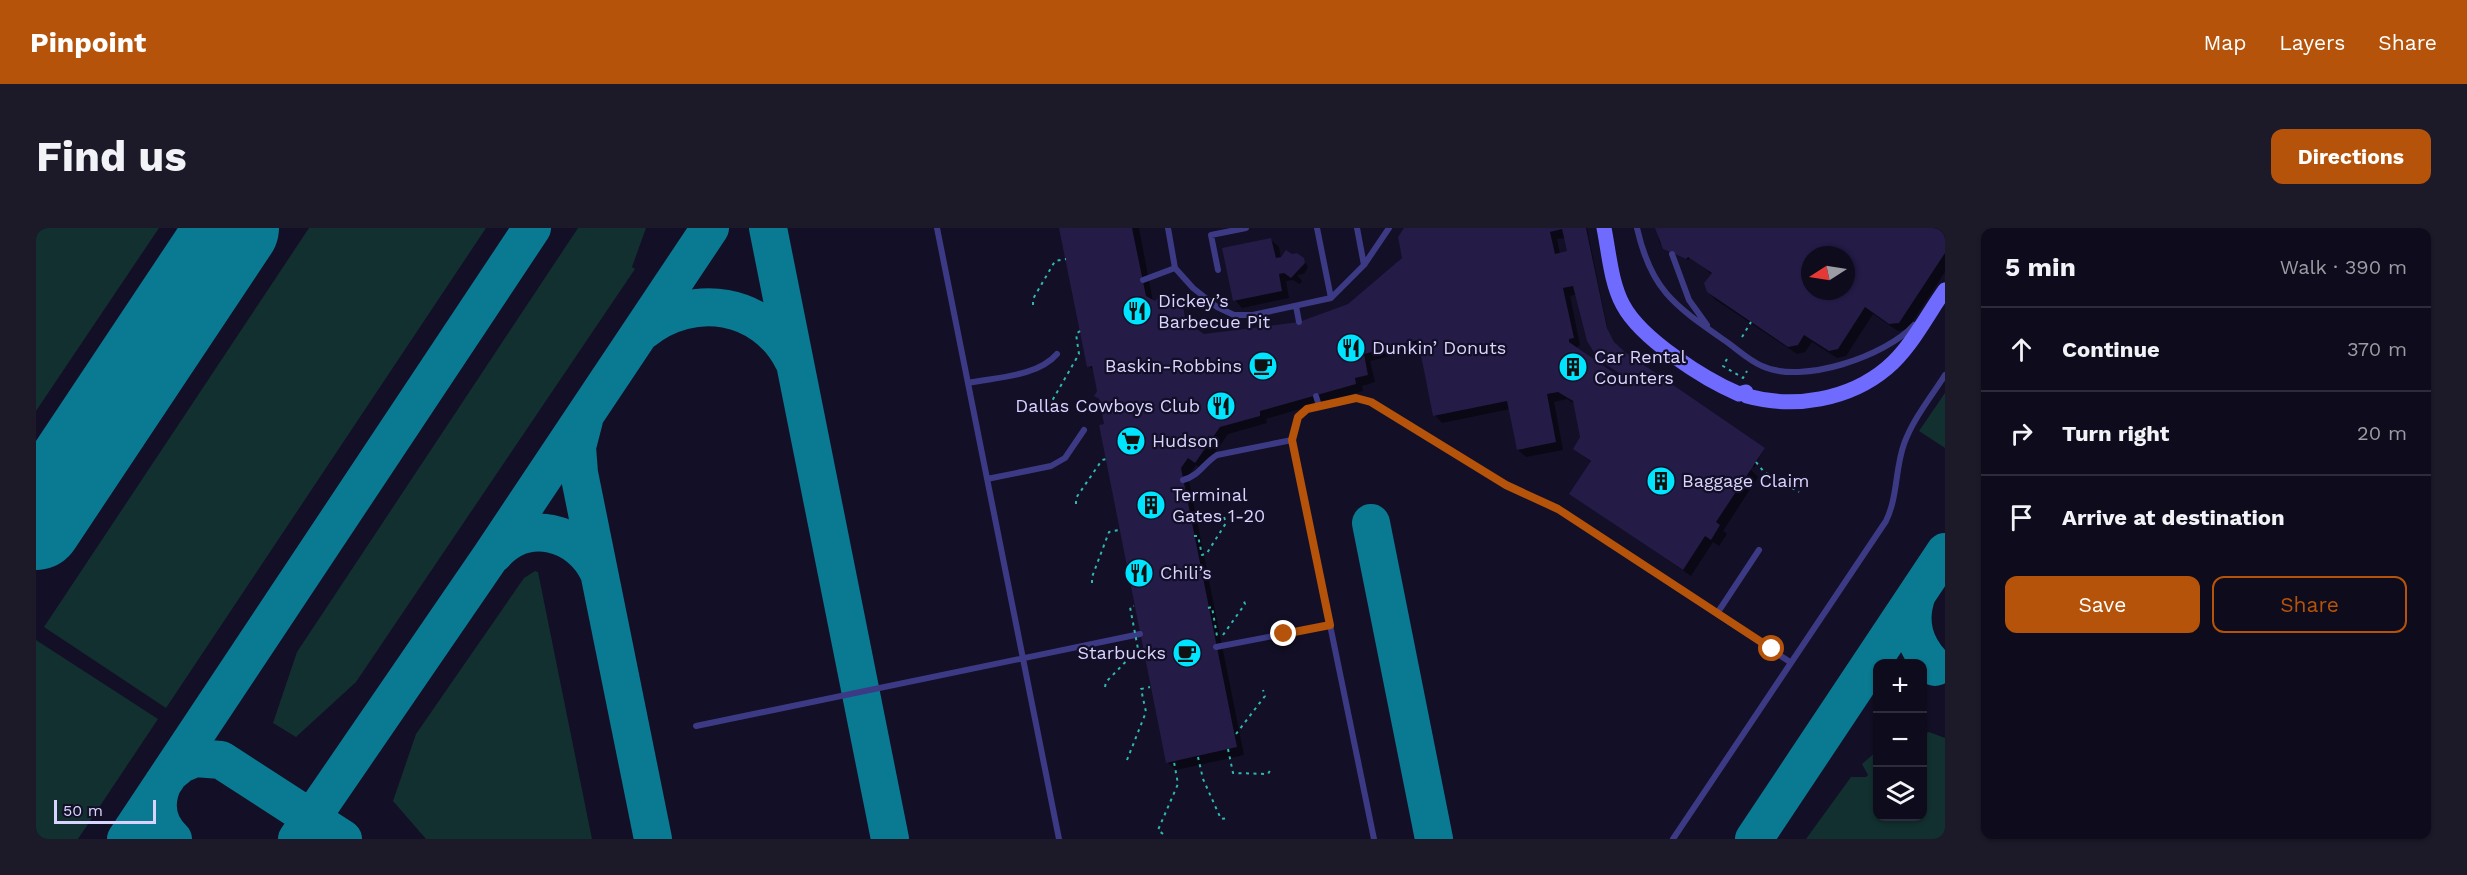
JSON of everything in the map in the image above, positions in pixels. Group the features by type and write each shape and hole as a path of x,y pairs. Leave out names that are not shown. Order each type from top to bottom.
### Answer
{"main road":[{"path":"1604,228 1622,303 1636,326 1658,345 1725,388 1739,394 1746,392 1747,396 1762,400 1803,402 1837,395 1864,383 1888,368 1903,351 1945,290"}],"lane":[{"path":"937,228 1059,839"},
{"path":"1168,228 1175,268 1193,288 1217,307 1234,315 1253,315 1331,298 1364,265 1389,228"},
{"path":"1218,270 1210,235 1246,228"},
{"path":"1317,228 1331,298"},
{"path":"1357,228 1364,265"},
{"path":"1637,228 1643,254 1654,279 1682,311 1762,366 1786,371 1814,369 1848,362 1886,348 1906,334 1945,290"},
{"path":"1672,254 1689,300 1711,331"},
{"path":"1143,280 1175,268"},
{"path":"1296,306 1299,322"},
{"path":"968,383 1032,371 1048,364 1057,354"},
{"path":"1672,839 1886,521 1893,506 1903,446 1914,423 1945,375"},
{"path":"1316,396 1319,406"},
{"path":"1374,839 1292,440 1298,417 1307,409 1356,398 1371,402 1506,485 1558,509 1718,612 1790,662"},
{"path":"987,478 1051,466 1065,458 1084,430"},
{"path":"1183,480 1198,473 1207,461 1217,455 1292,440"},
{"path":"1718,612 1759,550"},
{"path":"1216,647 1330,625"},
{"path":"696,726 1140,634"}],"path":[{"path":"1033,305 1033,299 1055,261 1066,259"},
{"path":"1742,337 1752,322"},
{"path":"1052,407 1052,401 1079,354 1076,334 1080,331"},
{"path":"1727,359 1723,366 1743,378 1747,371"},
{"path":"1076,504 1076,498 1102,460 1106,459"},
{"path":"1756,462 1764,472 1798,492"},
{"path":"1194,536 1198,536 1202,555 1207,553 1226,523 1224,517"},
{"path":"1092,583 1092,577 1109,532 1119,530"},
{"path":"1208,608 1212,607 1217,636 1222,635 1245,604 1243,599"},
{"path":"1105,687 1106,682 1138,649 1130,607 1134,606"},
{"path":"1127,760 1146,712 1141,689 1150,687"},
{"path":"1236,734 1264,696 1263,690"},
{"path":"1228,749 1233,773 1268,774 1271,769"},
{"path":"1198,757 1203,779 1221,819 1228,818"},
{"path":"1163,834 1158,830 1178,784 1174,762"}],"green space":[{"path":"36,228 159,228 36,411"},
{"path":"309,228 486,228 166,708 44,627"},
{"path":"578,228 646,228 632,267 635,269 356,682 296,737 273,723 297,652"},
{"path":"1945,393 1945,448 1919,431"},
{"path":"535,571 538,572 592,839 426,839 393,801 416,734 524,578"},
{"path":"36,640 158,719 78,839 36,839"},
{"path":"1927,733 1945,738 1945,839 1806,839 1851,777 1868,775 1862,764 1873,754 1873,821 1927,821"}],"building":[{"path":"1059,228 1132,228 1146,296 1155,301 1158,298 1174,295 1174,299 1181,297 1185,316 1183,320 1204,334 1299,322 1348,304 1402,258 1398,237 1404,228 1586,228 1607,328 1614,342 1625,352 1765,448 1716,522 1720,525 1711,540 1705,536 1683,570 1569,494 1591,461 1573,449 1580,437 1573,401 1558,392 1547,394 1556,442 1517,450 1507,401 1433,416 1418,340 1364,354 1368,375 1355,378 1356,384 1260,411 1260,416 1220,427 1195,463 1188,458 1181,468 1237,747 1166,763 1099,425 1104,424 1099,399 1094,396 1097,391 1092,366 1087,367","holes":["1562,229 1567,251 1555,254 1550,232","1573,286 1587,341 1598,359 1622,375 1620,377 1569,342 1569,339 1574,338 1563,288"]},
{"path":"1655,228 1945,228 1945,253 1899,323 1889,324 1865,307 1838,349 1829,351 1804,335 1798,345 1788,347 1707,292 1704,283 1712,273 1688,257 1686,259 1663,249"},
{"path":"1271,238 1276,258 1281,257 1286,250 1292,254 1297,253 1304,258 1305,263 1291,278 1284,273 1279,274 1282,291 1233,301 1222,248"}],"taxiway":[{"path":"126,839 532,228"},
{"path":"297,839 491,556 710,228"},
{"path":"768,228 890,839"},
{"path":"643,331 662,318 683,310 704,307 726,309 746,315 764,325 780,340 793,360"},
{"path":"584,420 577,447 579,473 653,839"},
{"path":"1371,523 1434,839"},
{"path":"494,554 507,542 521,535 551,534 579,547 599,573"},
{"path":"1754,839 1945,552"},
{"path":"1917,594 1913,614 1914,633 1922,651 1935,667"},
{"path":"170,773 181,764 195,758 221,760 343,839"},
{"path":"163,783 158,806 160,820 173,839"}],"runway":[{"path":"36,524 233,228"}],"place":[{"name":"Dickey’s Barbecue Pit","path":"1137,311"},
{"name":"Dunkin’ Donuts","path":"1351,348"},
{"name":"Baskin-Robbins","path":"1263,366"},
{"name":"Car Rental Counters","path":"1573,367"},
{"name":"Dallas Cowboys Club","path":"1221,406"},
{"name":"Hudson","path":"1131,441"},
{"name":"Baggage Claim","path":"1661,481"},
{"name":"Terminal Gates 1-20","path":"1151,505"},
{"name":"Chili’s","path":"1139,573"},
{"name":"Starbucks","path":"1187,653"}],"route":[{"path":"1284,634 1330,625 1292,440 1293,430 1298,417 1307,409 1356,398 1371,402 1506,485 1558,509 1772,649"}]}
